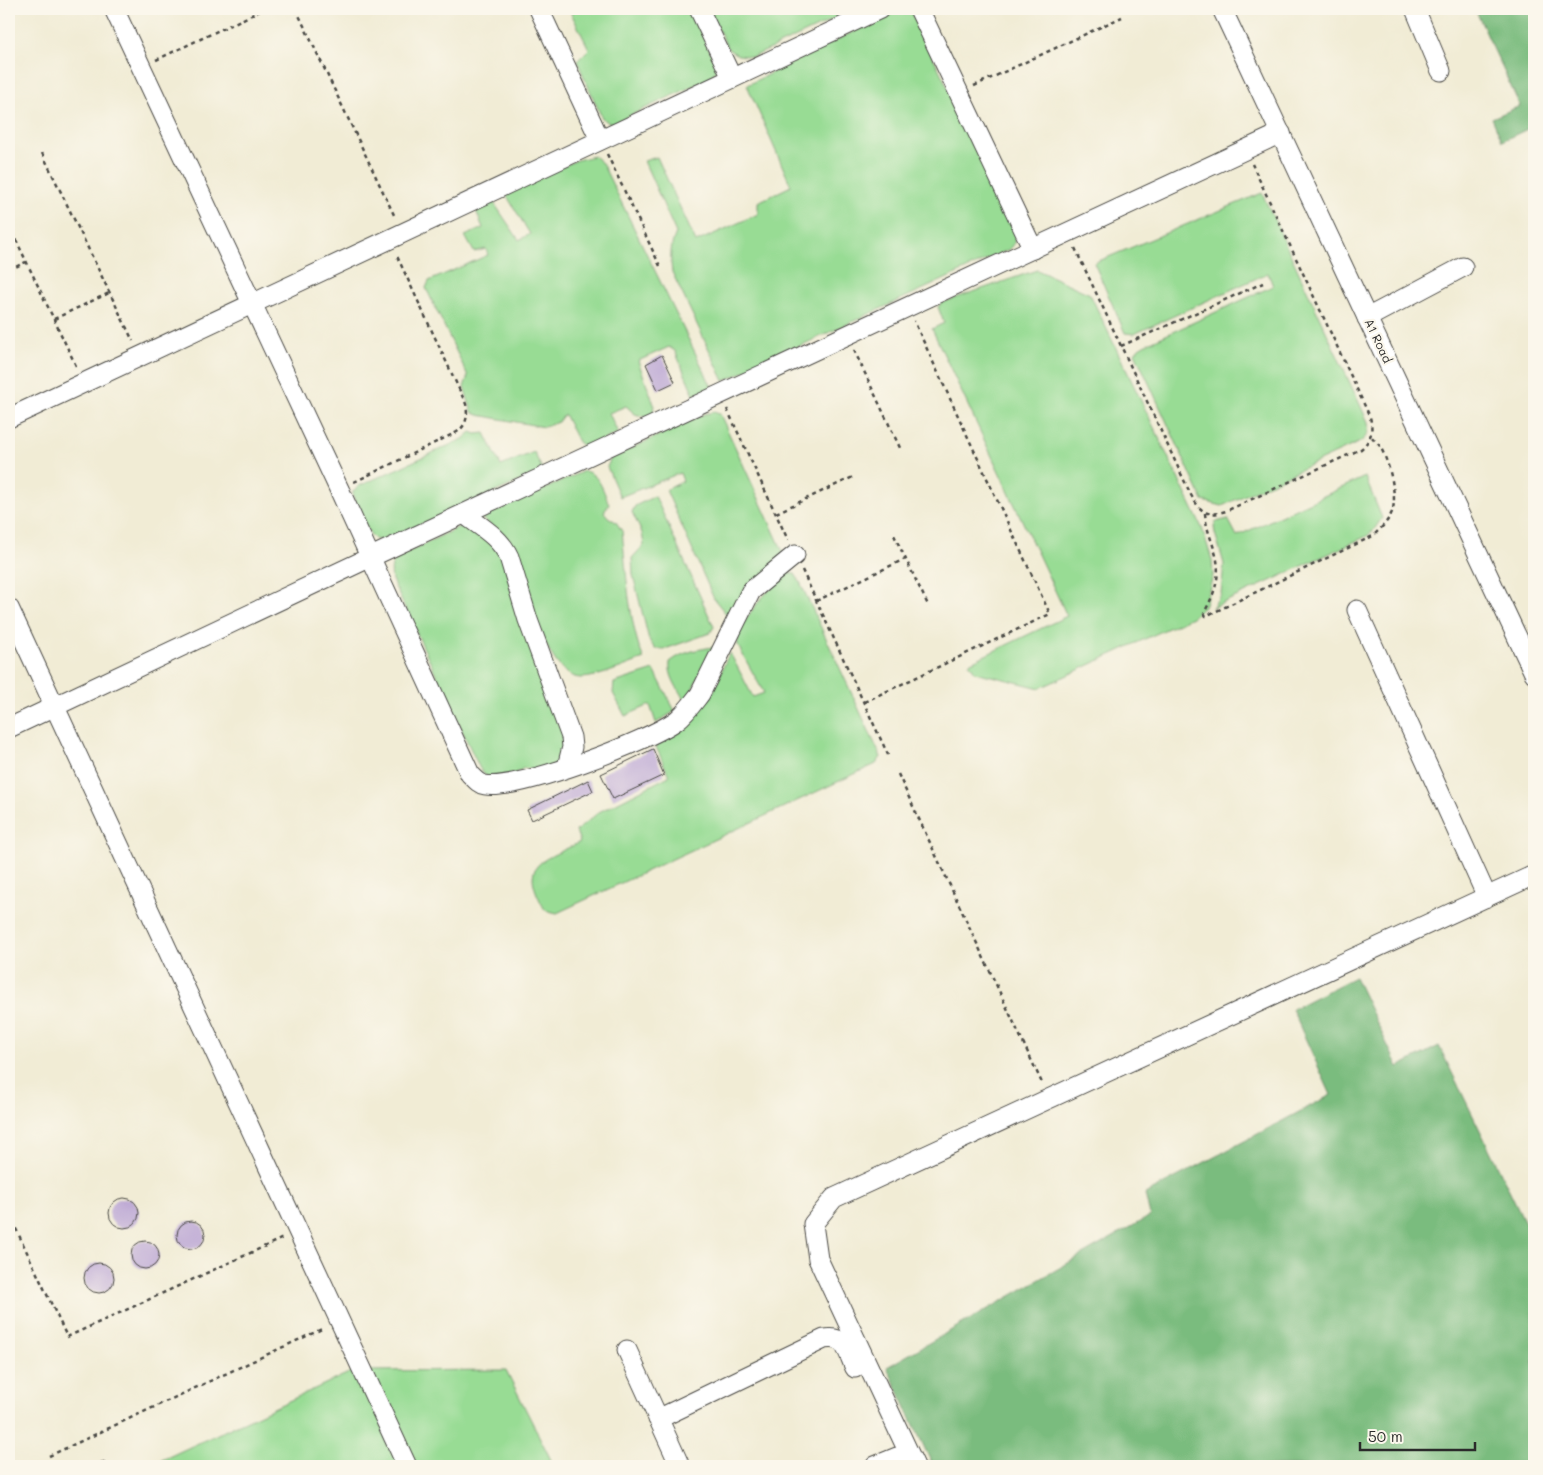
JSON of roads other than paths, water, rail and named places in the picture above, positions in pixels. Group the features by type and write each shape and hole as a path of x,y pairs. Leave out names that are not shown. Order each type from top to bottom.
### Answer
{"lane":[{"path":"114,9 371,557 470,774 477,782 485,785 515,783 568,767 650,735 676,720 700,694 713,664 751,592 795,555"},
{"path":"539,9 600,140"},
{"path":"699,9 732,78"},
{"path":"9,418 880,9"},
{"path":"919,9 1033,249"},
{"name":"A1 Road","path":"1222,9 1534,672"},
{"path":"1415,9 1441,71"},
{"path":"9,728 371,557 1281,133"},
{"path":"1367,318 1462,267"},
{"path":"464,514 493,536 506,550 528,620 571,737 572,747 568,767"},
{"path":"9,608 47,710 298,1231 407,1466"},
{"path":"1357,610 1487,898"},
{"path":"915,1466 818,1259 813,1224 834,1198 1534,876"},
{"path":"658,1419 824,1339 834,1337 840,1340 846,1348 899,1462 875,1466"},
{"path":"627,1350 680,1466"}]}
